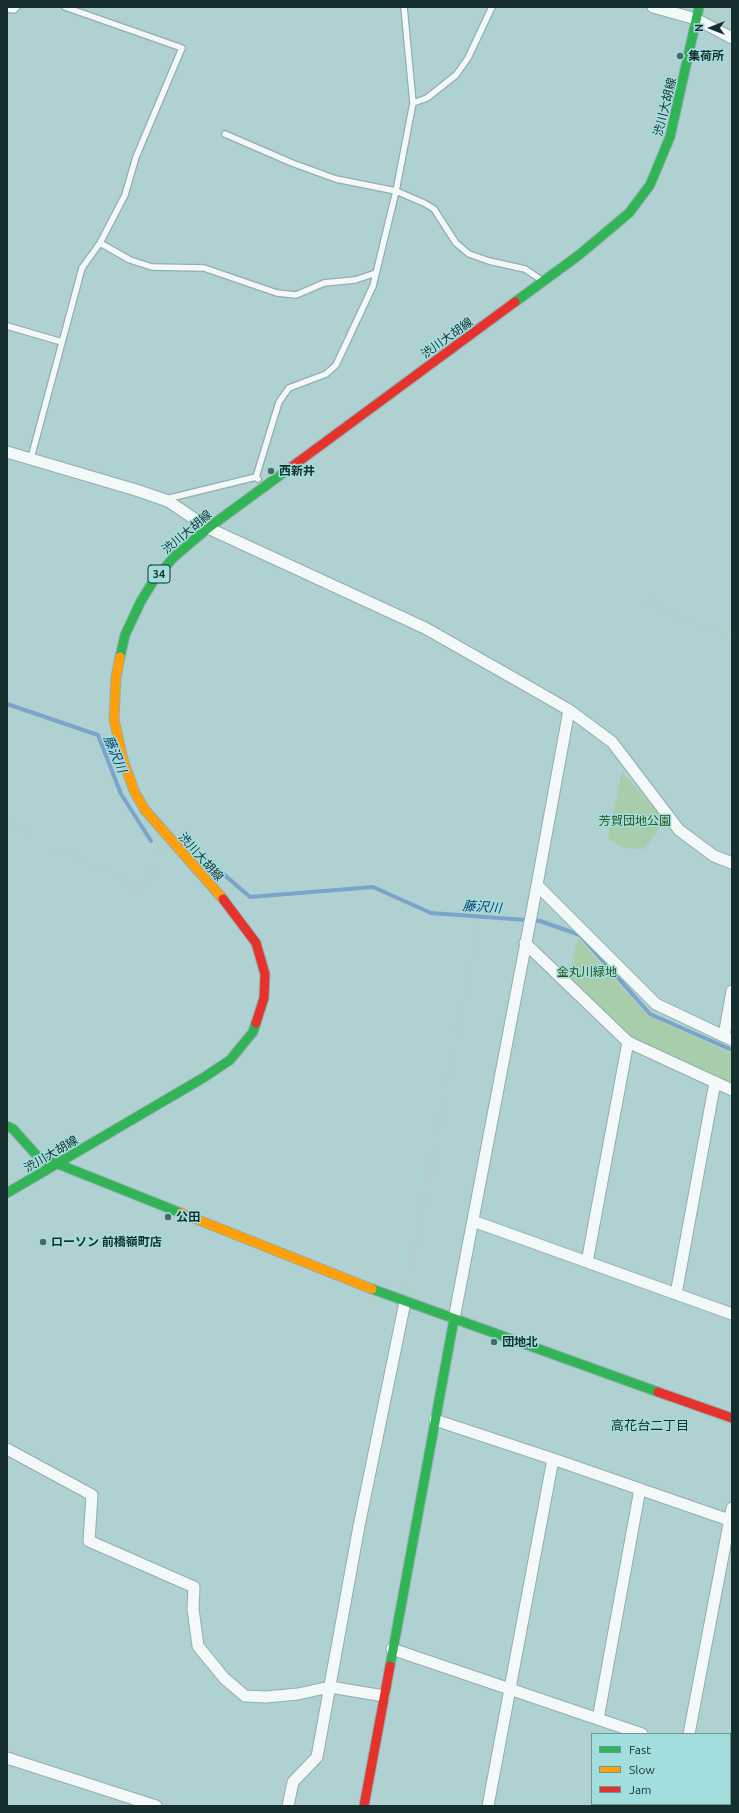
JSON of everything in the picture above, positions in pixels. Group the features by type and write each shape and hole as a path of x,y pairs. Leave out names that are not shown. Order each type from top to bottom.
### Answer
{"main road":[{"name":"渋川大胡線","path":"7,1193 58,1164 230,1060 253,1032 264,998 264,974 256,942 232,909 166,836 146,810 135,793 123,760 114,719 116,677 124,635 141,601 154,580 174,557 208,528 579,256 629,213 650,185 670,137 686,72 699,7"},
{"path":"7,1126 14,1129 40,1159 58,1164 405,1302 732,1418"},
{"path":"364,1806 454,1319"}],"street":[{"path":"653,7 696,19 732,38"},
{"path":"7,452 31,458 164,500 208,528 426,628 569,710 612,742 679,830 714,856 732,862"},
{"path":"454,1319 569,710"},
{"path":"537,885 656,1004 728,1038 732,991"},
{"path":"525,943 628,1042 732,1090"},
{"path":"587,1262 628,1042"},
{"path":"676,1294 715,1082"},
{"path":"472,1221 732,1314"},
{"path":"288,1806 293,1782 317,1757 361,1518 405,1302"},
{"path":"435,1420 731,1521"},
{"path":"7,1449 92,1495 89,1541 194,1587 193,1609 198,1646 224,1678 245,1696 266,1697 298,1694 330,1687 384,1696"},
{"path":"488,1806 552,1459"},
{"path":"598,1719 640,1489"},
{"path":"689,1733 731,1521 732,1508"},
{"path":"392,1649 639,1733"},
{"path":"7,1758 156,1806"}],"lane":[{"path":"7,9 14,10 17,7"},
{"path":"31,458 82,268 100,243 125,196 136,157 182,48 65,7"},
{"path":"256,477 279,402 289,388 326,374 336,365 373,286 396,191 413,102 404,7"},
{"path":"413,102 427,98 456,75 468,58 492,7"},
{"path":"225,134 292,163 336,178 396,191 434,209 456,243 469,254 489,261 525,269 544,281"},
{"path":"100,243 130,260 152,267 204,268 277,293 296,295 324,283 355,280 376,273"},
{"path":"7,326 62,342"},
{"path":"256,477 265,486"},
{"path":"164,500 256,477"}],"path":[{"path":"647,600 692,624 732,636"},
{"path":"7,816 35,843 121,876 135,889 146,886 166,836"},
{"path":"405,1302 478,923"}],"green space":[{"name":"芳賀団地公園","path":"622,772 665,820 644,849 624,848 608,839"},
{"name":"金丸川緑地","path":"578,938 647,1015 732,1054 732,1083 632,1037 569,977"},
{"path":"615,1805 668,1805 668,1806"}],"waterway":[{"name":"藤沢川","path":"7,704 98,735 121,794 151,841"},
{"name":"藤沢川","path":"206,859 250,897 373,887 431,913 540,921 580,935 650,1014 732,1050"}],"traffic: fast":[{"path":"515,302 579,255 629,213 650,185 670,137 699,7"},
{"path":"120,657 125,635 141,601 154,580 174,557 208,528 290,468"},
{"path":"7,1193 203,1078 230,1060 253,1032 256,1023"},
{"path":"7,1126 13,1129 40,1159 58,1164 181,1213"},
{"path":"372,1289 658,1392"},
{"path":"390,1666 454,1319"}],"traffic: slow":[{"path":"120,657 116,677 114,719 123,760 135,793 145,810 223,899"},
{"path":"181,1213 372,1289"}],"traffic: jam":[{"path":"290,468 515,302"},
{"path":"223,899 256,943 265,974 264,998 256,1023"},
{"path":"658,1392 732,1418"},
{"path":"364,1806 390,1666"}],"place":[{"name":"集荷所","path":"680,56"},
{"name":"西新井","path":"271,471"},
{"name":"公田","path":"168,1217"},
{"name":"ローソン 前橋嶺町店","path":"43,1242"},
{"name":"団地北","path":"494,1342"}],"district":[{"name":"高花台二丁目","path":"650,1426"}]}
